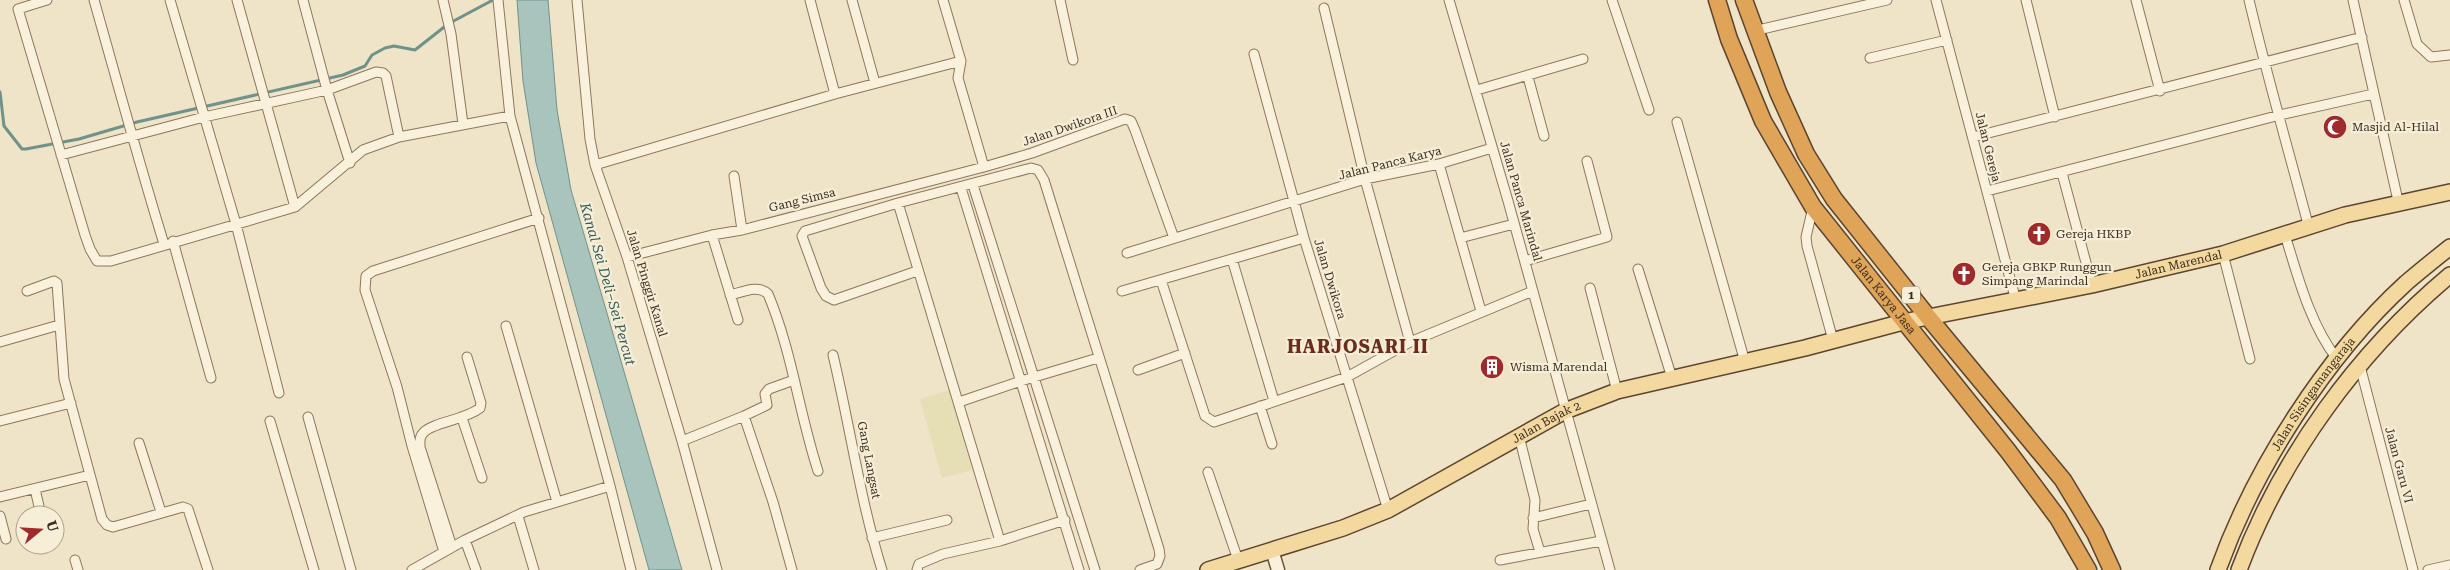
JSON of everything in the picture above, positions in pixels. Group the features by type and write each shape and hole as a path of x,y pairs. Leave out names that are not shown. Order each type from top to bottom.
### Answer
{"highway":[{"name":"Jalan Karya Jasa","path":"1717,0 1729,39 1763,121 1813,208 2008,451 2058,518 2088,570"},
{"name":"Jalan Karya Jasa","path":"1744,0 1778,92 1806,154 1834,199 1928,317 2064,480 2095,533 2112,570"}],"main road":[{"name":"Jalan Marendal","path":"1903,322 2092,285 2223,254 2345,215 2399,205 2450,192"},
{"name":"Jalan Sisingamangaraja","path":"2218,570 2230,538 2260,477 2322,379 2337,359 2405,284 2450,247"},
{"name":"Jalan Sisingamangaraja","path":"2239,570 2248,546 2279,481 2334,399 2360,366 2450,275"},
{"name":"Jalan Bajak 2","path":"1208,570 1343,528 1388,510 1565,410 1617,391 1745,362 1903,322"}],"street":[{"path":"15,0 90,249 98,261 111,261 168,242 295,207 368,148 399,137 510,116"},
{"path":"18,9 47,0"},
{"path":"94,0 124,104 130,134 168,242 211,378"},
{"path":"170,0 236,224 278,393"},
{"path":"237,0 295,207"},
{"path":"303,0 326,87 350,163"},
{"path":"443,0 451,34 463,124"},
{"path":"498,0 510,116 539,218 631,570"},
{"name":"Jalan Pinggir Kanal","path":"577,0 590,139 595,165 627,257 682,441 717,570"},
{"path":"810,0 835,94"},
{"path":"852,0 875,83"},
{"path":"943,0 961,61 958,78 984,167"},
{"path":"1060,0 1074,60"},
{"name":"Jalan Panca Marindal","path":"1449,0 1477,90 1610,570"},
{"path":"1612,0 1649,110"},
{"path":"1754,31 1888,0"},
{"name":"Jalan Gereja","path":"1936,0 2016,301"},
{"path":"2026,0 2055,117"},
{"path":"2136,0 2160,90"},
{"path":"2249,0 2264,64 2280,115 2309,228"},
{"path":"2404,0 2421,50 2431,57 2450,55"},
{"path":"2356,1 2373,94 2399,205"},
{"path":"1324,8 1366,180 1410,342"},
{"path":"1973,137 2264,64 2362,37"},
{"path":"1870,58 1946,40"},
{"name":"Jalan Dwikora","path":"1254,54 1304,238 1388,510"},
{"path":"1477,90 1528,77 1584,59"},
{"path":"595,165 835,94 961,61"},
{"path":"61,153 203,114 326,87 376,72 383,73 386,76 399,137"},
{"path":"1528,77 1544,136"},
{"path":"1987,191 2280,115 2373,94"},
{"name":"Jalan Dwikora III","path":"984,167 1032,153 1125,119 1131,121 1174,238"},
{"path":"1677,122 1745,362"},
{"name":"Jalan Panca Karya","path":"1294,202 1366,180 1439,164 1492,148"},
{"path":"1525,261 1607,236 1587,161"},
{"path":"1439,164 1481,311"},
{"name":"Gang Simsa","path":"627,257 712,235 742,230 984,167"},
{"path":"917,271 834,300 826,296 821,288 803,240 805,231 898,203 973,185 1031,168 1038,170 1044,180 1159,549 1160,556 1157,564 1140,570"},
{"path":"2062,173 2092,285"},
{"path":"734,176 742,230"},
{"path":"973,185 1095,570"},
{"path":"960,188 1065,520 1079,570"},
{"path":"1127,253 1294,202"},
{"path":"898,203 1000,541"},
{"path":"1813,208 1806,237 1807,246 1832,340"},
{"path":"448,550 412,446 397,387 368,300 364,282 366,276 373,272 539,218"},
{"path":"1460,238 1514,224"},
{"path":"712,235 738,320"},
{"path":"2284,235 2313,315 2326,344 2337,359"},
{"path":"1122,291 1304,238"},
{"path":"2223,254 2250,359"},
{"path":"1232,259 1274,400"},
{"path":"1638,268 1672,378"},
{"path":"1161,280 1205,416 1208,420 1214,422 1347,376 1410,342 1533,291"},
{"path":"27,291 56,282 64,379 102,518 107,525 113,527 162,512 183,507 188,509 208,570"},
{"path":"1590,288 1617,391"},
{"path":"730,295 757,289 763,290 768,294 775,311 794,380 806,434 818,472"},
{"path":"0,342 59,325"},
{"path":"506,326 557,502"},
{"path":"1138,370 1185,353"},
{"name":"Gang Langsat","path":"833,355 848,416 872,538 882,570"},
{"path":"448,550 420,447 420,438 425,431 462,418 478,410 482,403 467,356"},
{"path":"959,402 1098,358"},
{"name":"Jalan Garu VI","path":"2360,366 2413,570"},
{"path":"682,441 766,406 765,394 770,389 794,380"},
{"path":"0,421 71,403"},
{"path":"1260,406 1272,444"},
{"path":"744,416 773,502 792,570"},
{"path":"308,417 351,570"},
{"path":"462,418 482,478"},
{"path":"270,421 314,570"},
{"path":"1520,436 1535,500 1533,529 1540,552"},
{"path":"139,443 162,512"},
{"path":"1208,472 1238,560"},
{"path":"0,497 90,475"},
{"path":"416,569 465,540 518,516 610,486"},
{"path":"35,489 39,505"},
{"path":"1533,518 1591,504"},
{"path":"0,516 6,539"},
{"path":"518,516 534,570"},
{"path":"872,538 947,520"},
{"path":"917,570 919,564 943,554 1000,541 1065,520"},
{"path":"465,540 476,570"},
{"path":"1500,560 1601,542"},
{"path":"1272,550 1278,570"},
{"path":"75,560 78,570"},
{"path":"2428,570 2450,565"}],"shaded area":[{"path":"950,390 972,470 942,478 920,399"}],"water":[{"path":"517,0 548,0 557,110 571,190 682,570 649,570 536,163 523,81"}],"waterway":[{"path":"0,92 4,126 22,149 26,149 79,139 137,122 343,75 365,66 372,55 385,48 394,46 415,50 448,24 493,0"}],"place":[{"name":"Masjid Al-Hilal","path":"2335,127"},
{"name":"Gereja HKBP","path":"2039,234"},
{"name":"Gereja GBKP Runggun Simpang Marindal","path":"1964,274"},
{"name":"Wisma Marendal","path":"1492,367"}],"district":[{"name":"HARJOSARI II","path":"1358,347"}],"water label":[{"name":"Kanal Sei Deli–Sei Percut","path":"608,284"}]}
